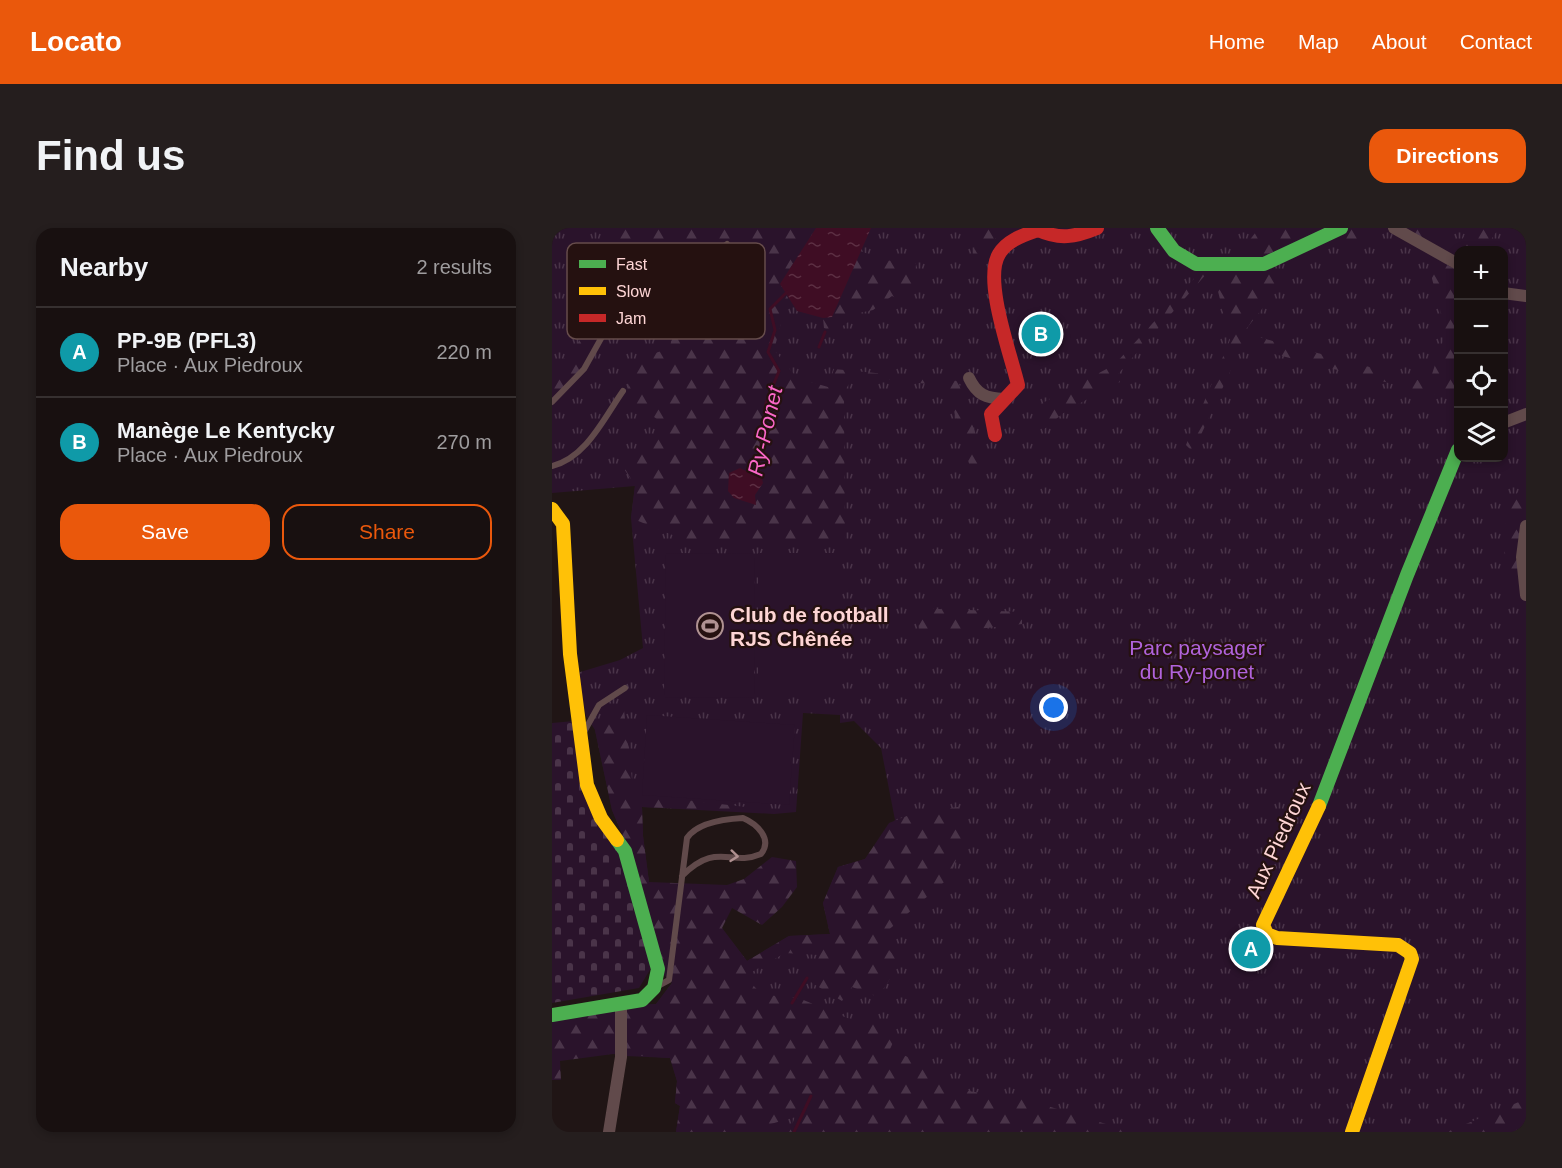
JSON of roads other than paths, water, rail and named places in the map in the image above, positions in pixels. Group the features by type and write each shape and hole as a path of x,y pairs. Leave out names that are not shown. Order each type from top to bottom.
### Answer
{"street":[{"path":"995,435 991,414 1018,385 993,282 992,265 1004,245 1020,235 1038,230 1053,237 1068,240 1096,228"},
{"path":"1157,228 1174,251 1196,264 1264,264 1341,228"},
{"path":"1394,228 1454,262"},
{"path":"969,378 976,391 987,398 1004,399"},
{"path":"1508,421 1526,414"},
{"name":"Aux Piedroux","path":"1352,1132 1370,1090 1389,1023 1412,959 1410,953 1398,945 1277,938 1267,934 1263,925 1319,807 1407,575 1454,460"},
{"path":"552,509 563,524 570,654 587,785 601,818 625,851 658,969 654,988 642,1000 621,1008 552,1015"},
{"path":"1526,526 1522,557 1526,595"},
{"path":"609,1132 621,1057 621,1008"}],"lane":[{"path":"552,402 575,382 602,339"},
{"path":"552,466 560,464 584,447 623,392"},
{"path":"580,739 599,705 625,688"},
{"path":"654,988 669,980 682,876 687,838 695,829 743,818 765,837 766,843 761,854 746,858 727,855 707,858 682,876"}],"water":[{"path":"816,228 871,228 832,317 823,318 797,311 780,284"},
{"path":"759,467 763,483 755,495 756,505 734,498 728,491 729,473 740,468 750,473"}],"waterway":[{"name":"Ry-Ponet","path":"758,471 766,403 779,371 768,352 775,330 770,309 787,292"},
{"name":"Ry-Ponet","path":"819,347 825,332"},
{"name":"Ry-Ponet","path":"792,1003 807,978"},
{"name":"Ry-Ponet","path":"794,1132 811,1096"}],"place":[{"name":"Manège Le Kentycky","path":"1041,334"},
{"name":"Club de football RJS Chênée","path":"710,626"},
{"name":"PP-9B (PFL3)","path":"1251,949"}],"park label":[{"name":"Parc paysager du Ry-ponet","path":"1197,659"}]}
